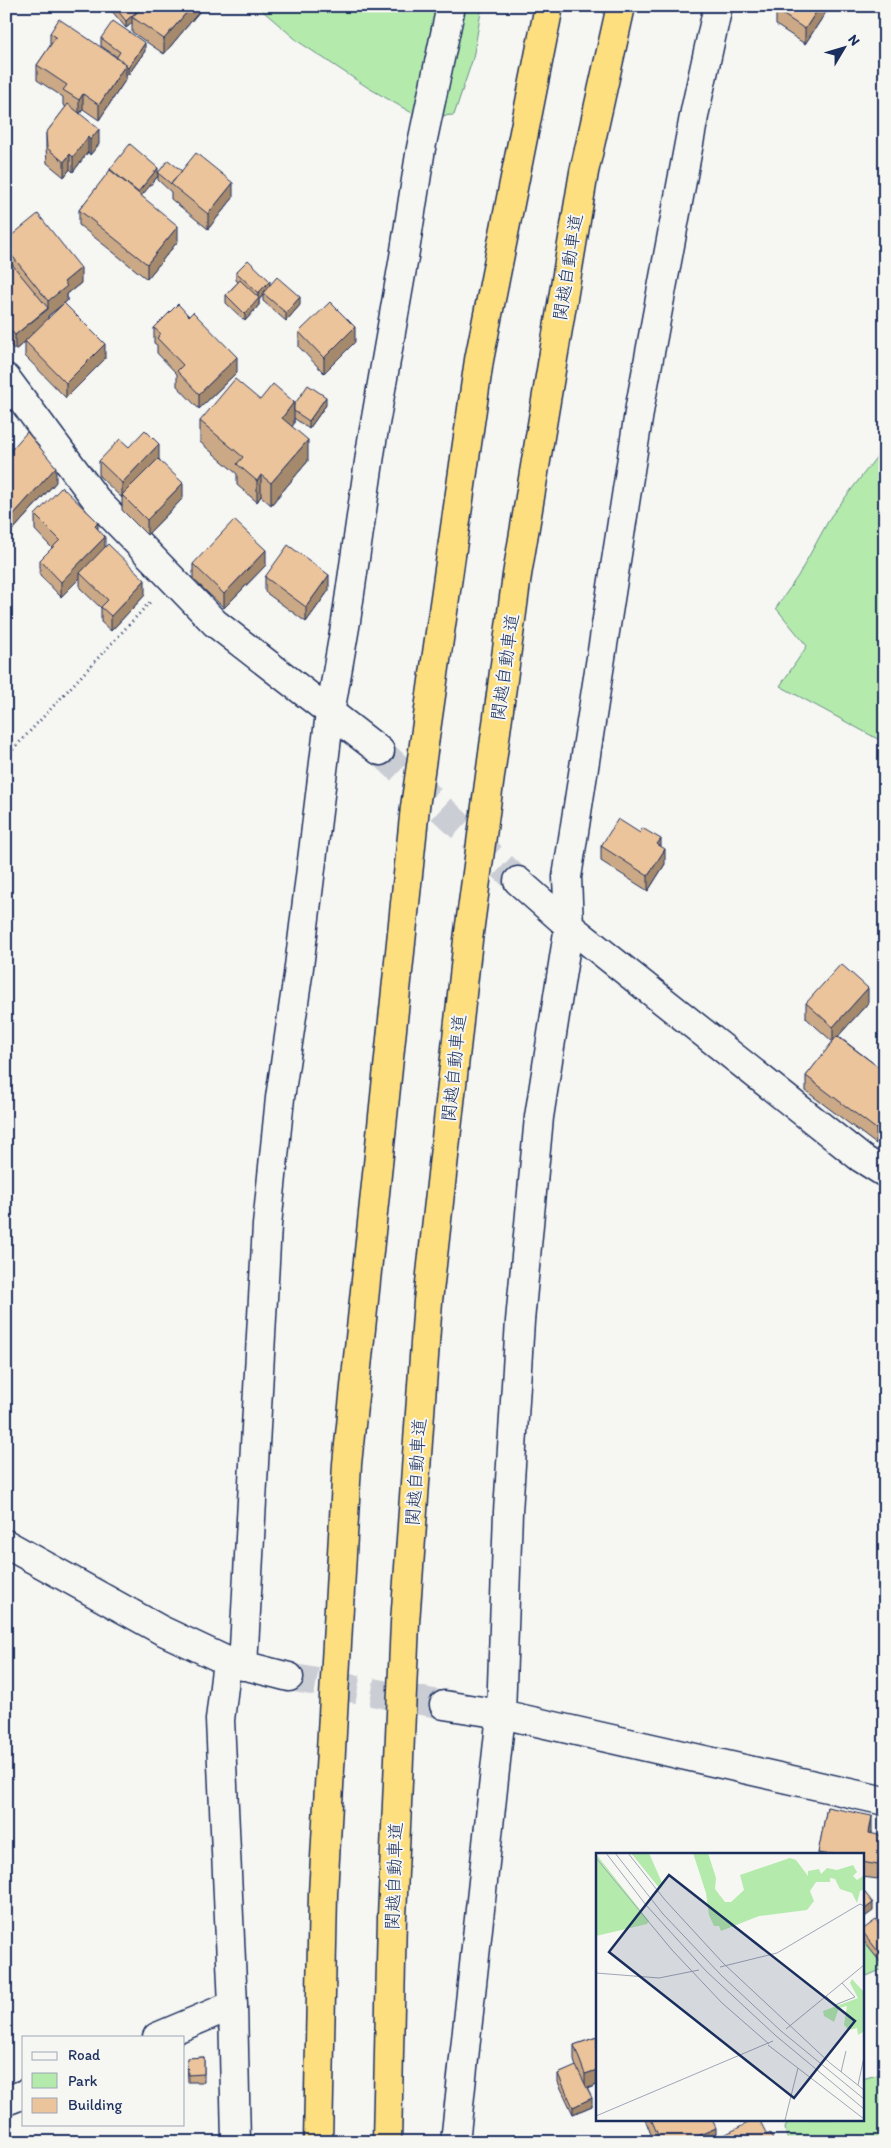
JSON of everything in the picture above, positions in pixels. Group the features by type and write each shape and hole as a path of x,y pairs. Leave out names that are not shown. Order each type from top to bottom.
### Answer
{"highway":[{"path":"318,2142 323,1894 347,1464 415,807 479,360 548,6"},
{"name":"関越自動車道","path":"387,2142 392,1917 406,1613 428,1301 466,950 517,576 584,172 621,6"}],"street":[{"path":"236,2142 233,2005 220,1720 235,1664 267,1225 280,1098 298,975 330,713 420,148 451,6"},
{"path":"455,2142 501,1714 508,1512 520,1321 540,1118 569,926 567,877 640,406 693,120 718,6"},
{"path":"6,378 98,502 215,623 380,751"},
{"path":"518,881 569,926 861,1158 885,1173"},
{"path":"6,1544 161,1630 235,1664 289,1677"},
{"path":"444,1705 501,1714 885,1801"},
{"path":"160,2036 233,2005"},
{"path":"6,2101 22,2095"}],"path":[{"path":"6,757 172,579"}],"green space":[{"path":"257,6 482,6 473,58 454,115 419,117 367,87 299,42"},
{"path":"885,446 885,743 780,686 807,646 776,608 798,576 831,516"},
{"path":"864,1930 885,1937 885,1968 864,1977"},
{"path":"885,2073 885,2142 788,2142 785,2128 789,2120 864,2120 864,2078"}],"building":[{"path":"114,6 131,6 136,12 126,21"},
{"path":"140,6 192,6 164,39 132,17 142,8"},
{"path":"778,6 820,6 805,29 776,10"},
{"path":"59,19 126,64 99,105 83,94 79,100 63,90 67,85 37,65 56,37 50,33"},
{"path":"113,21 145,43 128,68 126,64 116,58 120,52 101,38"},
{"path":"68,104 99,129 90,140 88,137 73,157 70,154 64,162 47,148 46,133"},
{"path":"130,144 158,168 138,192 110,169"},
{"path":"196,153 233,183 208,214 171,184"},
{"path":"168,160 182,171 171,184 158,173"},
{"path":"110,170 178,226 147,264 79,210"},
{"path":"38,214 81,268 64,282 67,286 48,301 6,248 6,240"},
{"path":"6,257 48,308 15,335 6,325"},
{"path":"248,260 270,281 258,293 236,272"},
{"path":"277,277 300,297 286,313 263,293"},
{"path":"240,280 259,298 245,314 226,295"},
{"path":"330,302 355,327 324,358 299,332"},
{"path":"64,303 105,344 66,383 25,341"},
{"path":"178,304 189,316 193,312 237,357 199,394 177,371 183,365 157,338 161,334 154,328"},
{"path":"235,379 260,400 273,384 294,402 282,418 308,440 271,483 261,475 257,481 237,464 243,457 200,421"},
{"path":"308,385 326,397 309,421 294,411 294,405"},
{"path":"145,430 159,444 122,483 99,461 120,439 129,447"},
{"path":"27,432 56,467 13,515 6,509 6,456"},
{"path":"158,459 183,483 147,520 122,495"},
{"path":"62,487 98,522 95,526 105,537 61,582 40,560 60,540 35,515"},
{"path":"234,520 266,550 224,594 193,564"},
{"path":"108,544 145,580 111,616 101,607 108,600 80,573"},
{"path":"288,545 329,575 306,607 265,577"},
{"path":"618,819 640,833 642,828 661,839 657,844 665,849 648,876 601,846"},
{"path":"841,964 868,988 833,1027 806,1003"},
{"path":"837,1036 885,1072 885,1117 876,1129 806,1076"},
{"path":"827,1807 872,1816 869,1833 883,1836 878,1865 864,1862 864,1853 818,1853"},
{"path":"864,1892 873,1903 864,1910"},
{"path":"876,1920 885,1932 885,1952 881,1955 864,1934 864,1929"},
{"path":"596,2037 596,2070 585,2074 574,2045"},
{"path":"204,2057 204,2074 188,2075 187,2058"},
{"path":"576,2066 592,2098 573,2107 558,2074"},
{"path":"651,2120 712,2120 716,2128 683,2142 661,2142"},
{"path":"754,2120 760,2120 767,2135 770,2133 774,2142 715,2142 714,2140"}],"tunnel":[{"path":"380,751 518,881"},
{"path":"289,1677 444,1705"}]}
